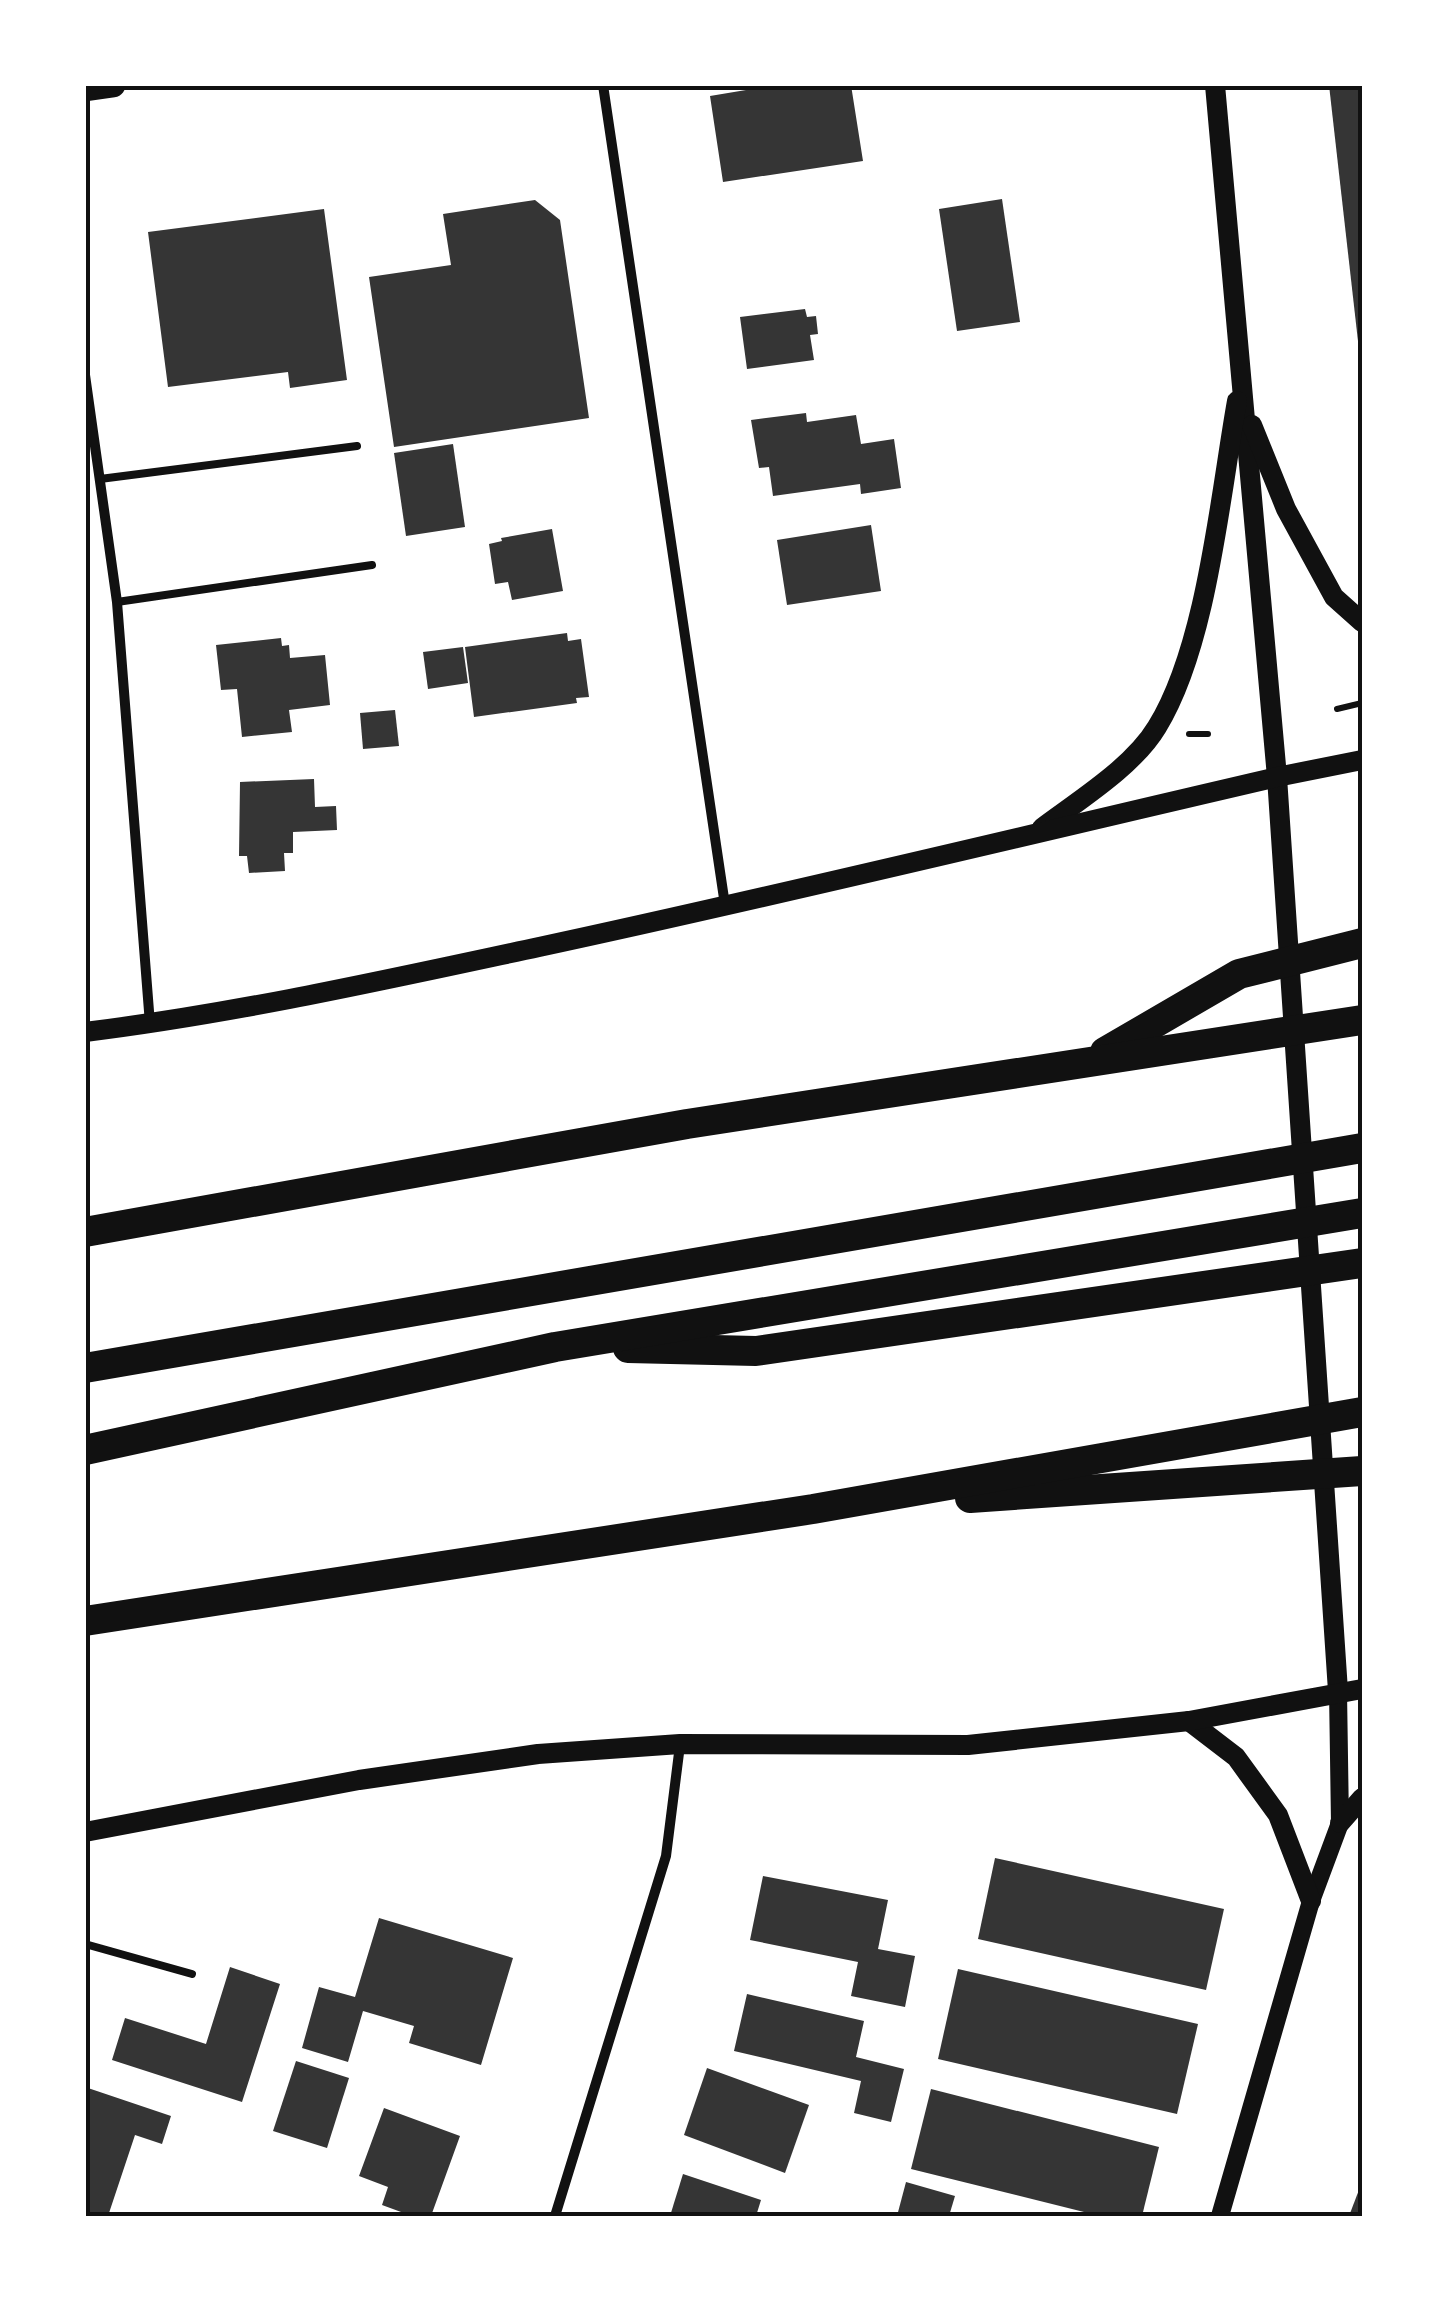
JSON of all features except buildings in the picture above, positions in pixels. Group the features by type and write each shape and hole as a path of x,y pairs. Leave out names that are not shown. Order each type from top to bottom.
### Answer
{"highway":[{"path":"1088,1061 1239,974 1362,944"},
{"path":"85,1232 687,1124 1362,1020"},
{"path":"85,1368 1362,1148"},
{"path":"85,1450 556,1347 1362,1213"},
{"path":"556,1347 756,1351 1362,1263"},
{"path":"85,1621 813,1508 1362,1412"},
{"path":"813,1508 1362,1471"}],"main road":[{"path":"85,88 113,85"},
{"path":"1214,85 1278,777 1338,1691"},
{"path":"1034,834 1120,768 1156,728 1188,656 1210,560 1241,374"},
{"path":"1244,406 1294,524 1334,597 1362,622"},
{"path":"85,1032 150,1024 388,980 725,907 1362,760"},
{"path":"85,1832 359,1780 538,1754 680,1744 968,1745 1189,1721 1362,1688"},
{"path":"1189,1721 1236,1757 1278,1815 1311,1901"},
{"path":"1340,1822 1362,1798"}],"street":[{"path":"603,85 725,907"},
{"path":"85,375 117,602 150,1024"},
{"path":"1220,2216 1311,1901 1340,1822 1338,1691"},
{"path":"556,2216 666,1856 680,1744"}],"lane":[{"path":"100,479 358,446"},
{"path":"117,602 372,566"},
{"path":"85,1944 192,1974"}],"path":[{"path":"1338,709 1362,702"}]}
